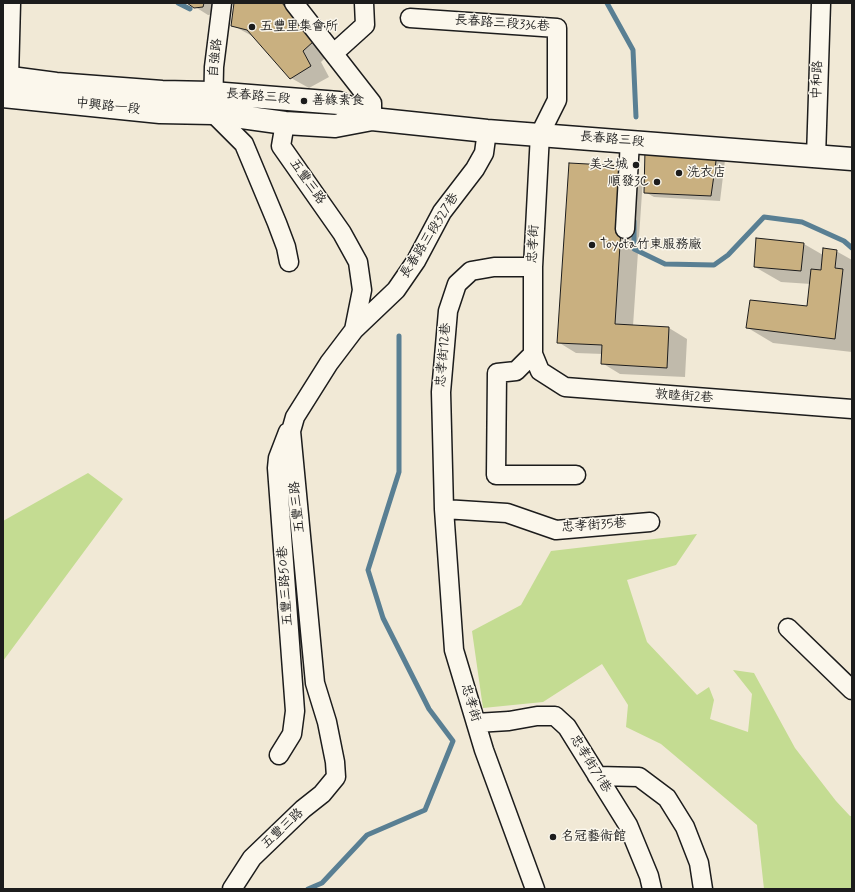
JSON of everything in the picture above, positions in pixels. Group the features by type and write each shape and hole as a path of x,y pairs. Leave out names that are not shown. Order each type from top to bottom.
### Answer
{"main road":[{"name":"中興路一段","path":"5,83 160,112 212,103"},
{"name":"長春路三段","path":"212,103 339,103 372,119"},
{"name":"長春路三段","path":"212,103 285,123 335,126 372,119 487,131 852,159"}],"street":[{"path":"5,83 11,3"},
{"name":"自強路","path":"212,103 222,3"},
{"path":"294,3 372,103 372,119"},
{"path":"334,53 366,25 364,3"},
{"name":"中和路","path":"816,157 821,3"},
{"name":"長春路三段336巷","path":"410,18 557,28 557,100 540,134"},
{"path":"212,103 244,144 279,229 289,262"},
{"name":"五豐三路","path":"232,889 252,858 303,809 322,794 336,777 335,762 327,722 315,683 291,431 295,417 329,363 354,330 362,290 358,262 342,233 282,146 285,123"},
{"name":"長春路三段327巷","path":"354,330 396,290 416,261 442,212 475,169 484,153 487,131"},
{"name":"忠孝街","path":"533,354 533,267 540,134"},
{"path":"625,229 630,142"},
{"name":"忠孝街12巷","path":"444,509 441,392 448,311 457,284 471,271 494,267 533,267"},
{"path":"533,354 516,371 497,373 496,475 576,475"},
{"name":"敦睦街2巷","path":"533,354 540,371 564,387 852,408"},
{"name":"五豐三路50巷","path":"279,755 292,734 295,711 278,458 295,417"},
{"name":"忠孝街","path":"444,509 454,650 484,750 535,889"},
{"name":"忠孝街35巷","path":"444,509 507,513 556,530 650,522"},
{"path":"788,628 852,690"},
{"name":"忠孝街71巷","path":"476,723 509,721 537,716 555,716 567,727 628,825 649,876 652,889"},
{"path":"597,776 639,778 667,798 685,827 699,863 702,889"}],"green space":[{"path":"88,473 123,499 3,661 3,521"},
{"path":"697,534 676,565 627,580 647,642 697,695 709,687 714,700 710,719 748,732 752,694 733,670 754,673 795,748 836,801 850,816 852,816 852,889 764,889 757,825 661,744 626,727 628,705 602,664 543,702 483,708 472,631 521,605 551,551"}],"building":[{"path":"187,3 204,3 203,7 194,8"},
{"path":"234,3 282,3 314,41 303,51 311,66 290,79 247,30 231,26"},
{"name":"洗衣店","path":"645,150 717,154 711,196 644,193"},
{"name":"Toyota竹東服務廠","path":"569,163 625,166 615,324 669,327 667,368 601,364 602,345 557,343"},
{"path":"756,238 804,243 801,271 754,267"},
{"path":"823,248 837,250 835,268 843,269 835,339 746,328 750,300 807,306 811,269 821,270"}],"waterway":[{"path":"178,3 190,9"},
{"path":"607,3 633,50 636,117"},
{"path":"634,221 634,249 665,264 714,265 728,255 764,217 802,222 844,241 852,248"},
{"path":"308,889 322,883 367,835 425,810 453,741 429,709 383,618 368,570 399,472 399,336"}],"place":[{"name":"五豐里集會所","path":"252,27"},
{"name":"善緣素食","path":"304,101"},
{"name":"美之城","path":"636,165"},
{"name":"洗衣店","path":"679,173"},
{"name":"順發3C","path":"657,182"},
{"name":"Toyota竹東服務廠","path":"592,245"},
{"name":"名冠藝術館","path":"553,837"}]}
